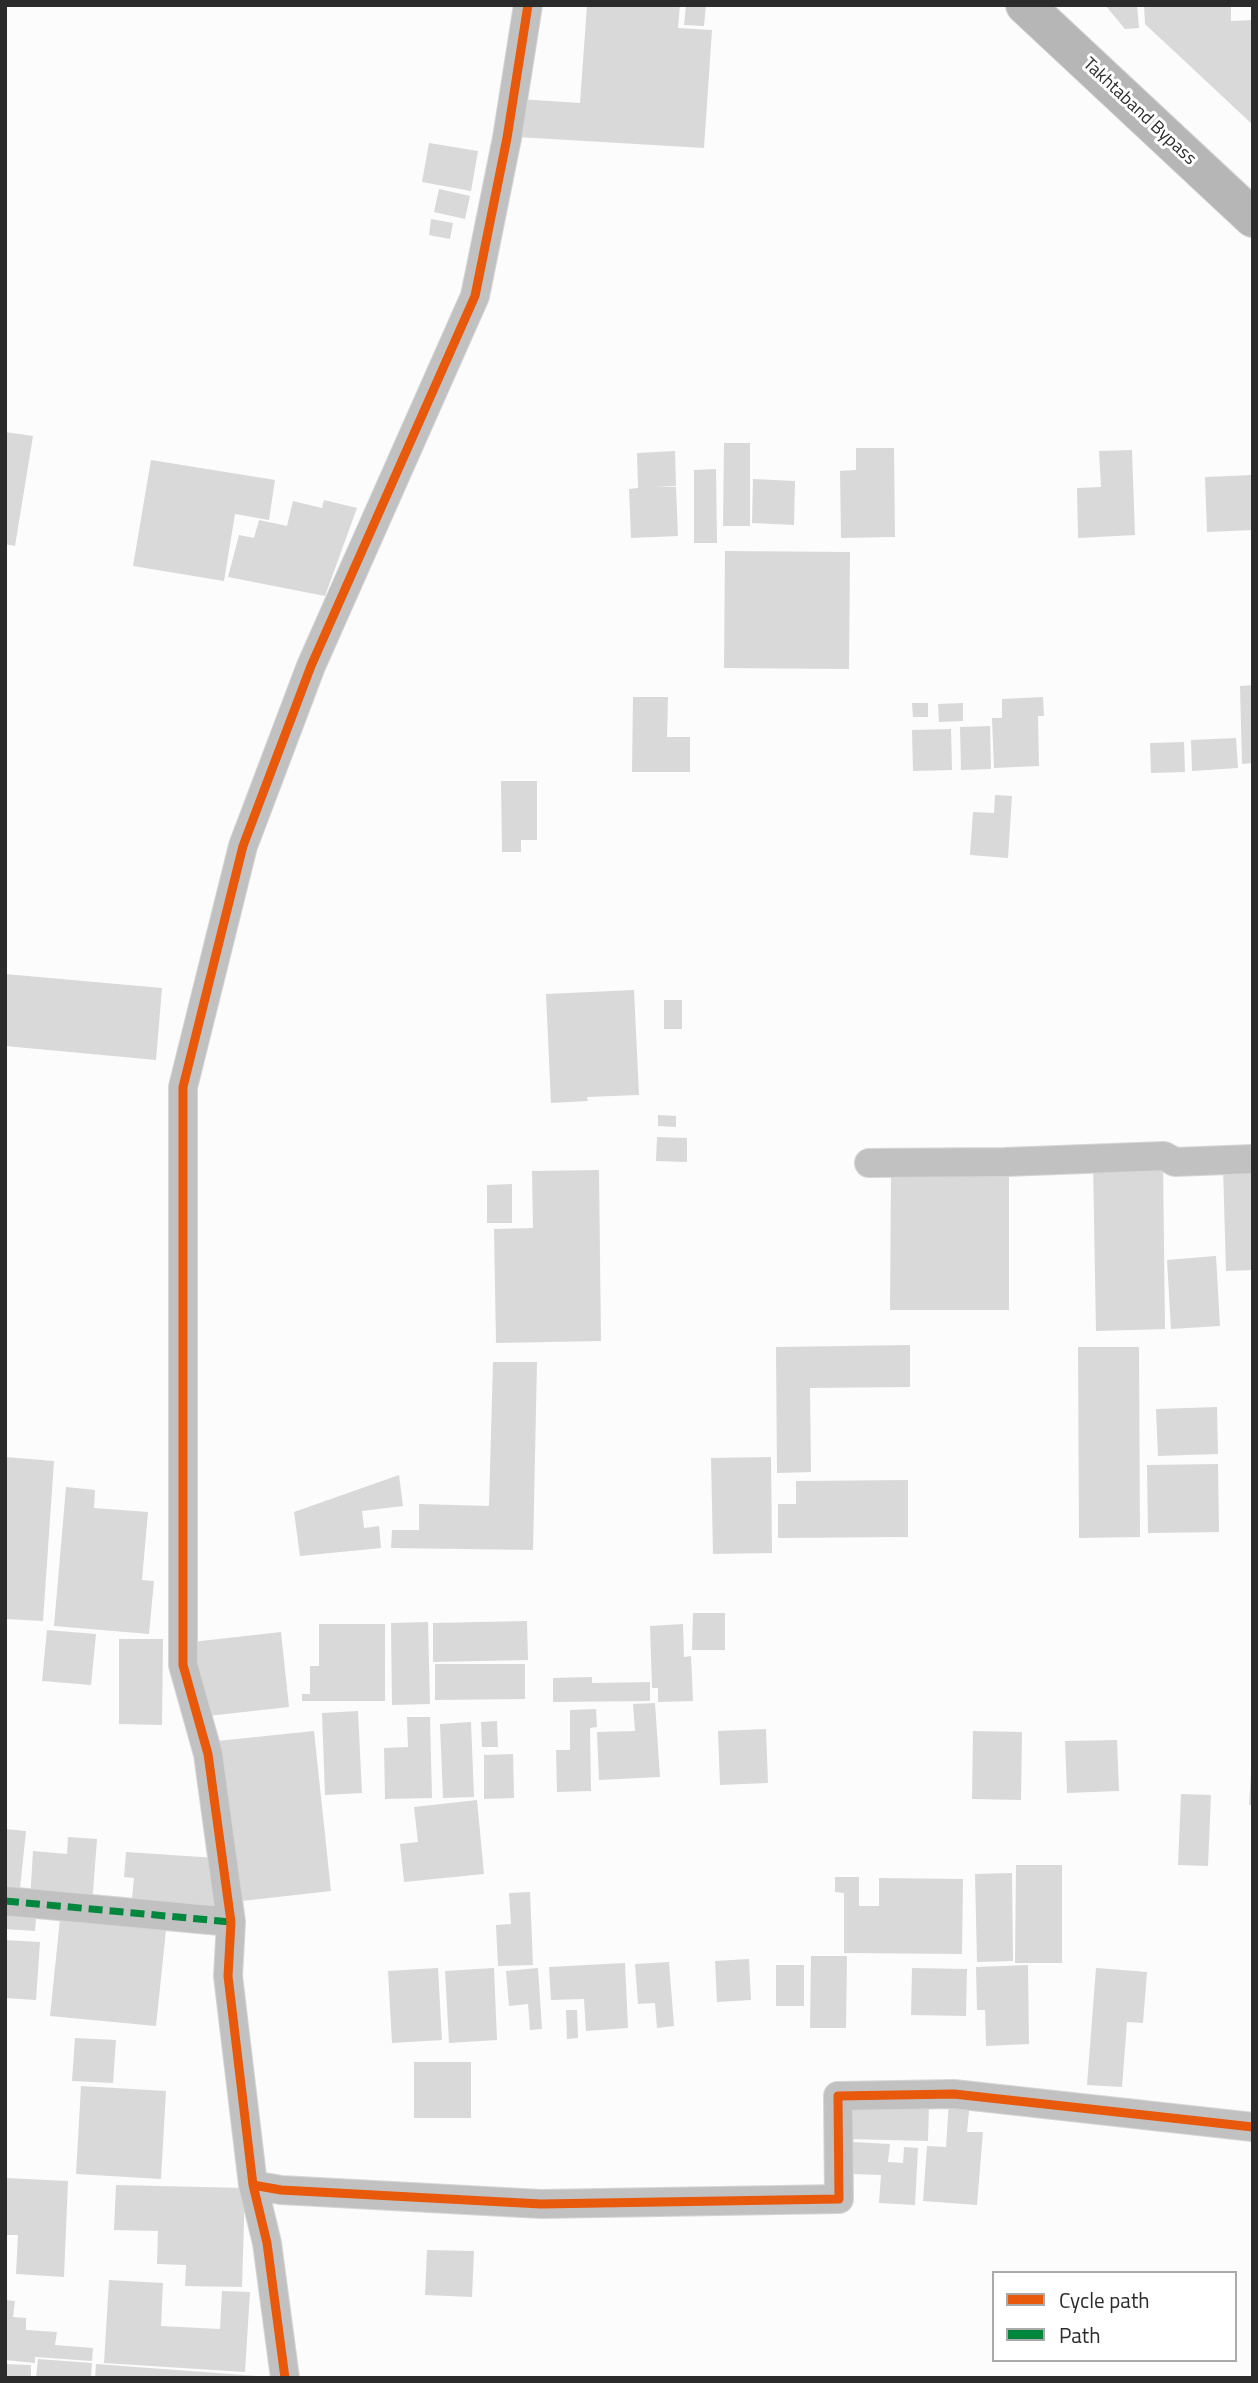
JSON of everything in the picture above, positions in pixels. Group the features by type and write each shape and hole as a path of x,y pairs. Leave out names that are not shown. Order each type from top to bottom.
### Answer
{"main road":[{"name":"Takhtaband Bypass","path":"1025,5 1253,218"}],"street":[{"path":"285,2378 267,2244 253,2185 228,1976 231,1922 208,1754 183,1664 183,1087 243,846 311,666 475,296 507,138 528,5"},
{"path":"869,1163 1005,1162 1164,1156 1175,1162 1253,1159"},
{"path":"5,1901 231,1922"},
{"path":"253,2185 281,2190 541,2204 839,2199 838,2096 954,2094 1253,2127"}],"building":[{"path":"587,5 680,5 678,28 712,30 704,148 517,137 519,99 580,103"},
{"path":"686,5 706,5 704,26 684,25"},
{"path":"1105,5 1137,5 1139,28 1125,29"},
{"path":"1144,5 1231,5 1231,21 1253,20 1253,125 1145,24"},
{"path":"429,143 478,151 471,191 422,182"},
{"path":"439,189 470,196 465,219 434,212"},
{"path":"431,219 453,223 450,239 429,235"},
{"path":"5,432 33,436 15,546 5,544"},
{"path":"724,443 750,443 750,526 723,526"},
{"path":"856,448 894,448 895,537 841,538 840,471 856,470"},
{"path":"1132,450 1135,535 1078,538 1077,488 1101,487 1099,451"},
{"path":"675,451 676,486 654,487 676,487 678,536 631,538 629,489 638,488 637,453"},
{"path":"151,460 275,480 269,520 235,514 224,581 133,566"},
{"path":"716,469 717,543 694,543 694,470"},
{"path":"1253,475 1253,530 1207,532 1205,477"},
{"path":"753,479 795,481 794,525 752,523"},
{"path":"324,500 357,508 325,596 228,577 239,535 254,538 259,520 287,526 293,501 322,508"},
{"path":"725,551 850,552 849,669 724,668"},
{"path":"1253,685 1253,763 1242,764 1240,686"},
{"path":"633,697 668,697 667,737 690,737 690,772 632,772"},
{"path":"1043,697 1044,716 1038,716 1039,766 994,768 992,718 1002,718 1002,699"},
{"path":"912,703 928,703 928,717 913,717"},
{"path":"963,703 963,721 939,722 938,704"},
{"path":"990,726 991,769 961,770 960,727"},
{"path":"951,729 952,770 913,771 912,730"},
{"path":"1236,738 1238,768 1192,771 1191,740"},
{"path":"1184,742 1185,772 1151,773 1150,743"},
{"path":"501,781 537,781 537,840 521,840 521,852 502,852"},
{"path":"995,795 1012,796 1008,858 970,855 973,812 994,813"},
{"path":"5,974 162,988 156,1060 5,1046"},
{"path":"634,990 639,1095 587,1097 588,1101 551,1103 546,994"},
{"path":"664,1000 682,1000 682,1029 664,1029"},
{"path":"658,1115 676,1116 676,1127 658,1126"},
{"path":"657,1137 687,1138 687,1162 656,1161"},
{"path":"1163,1161 1165,1329 1096,1331 1093,1162"},
{"path":"1253,1166 1253,1270 1226,1271 1223,1167"},
{"path":"599,1170 601,1341 496,1343 494,1229 533,1228 532,1171"},
{"path":"891,1175 1009,1175 1009,1310 890,1310"},
{"path":"512,1184 512,1223 487,1223 487,1185"},
{"path":"1216,1256 1220,1326 1171,1329 1167,1260"},
{"path":"910,1345 910,1387 810,1388 811,1472 777,1473 776,1347"},
{"path":"1078,1347 1139,1347 1140,1537 1079,1538"},
{"path":"493,1362 537,1362 533,1550 391,1548 392,1530 419,1530 419,1504 489,1506"},
{"path":"1217,1407 1218,1454 1158,1456 1156,1409"},
{"path":"5,1457 54,1461 43,1621 5,1619"},
{"path":"771,1457 772,1553 713,1554 711,1458"},
{"path":"1218,1464 1219,1532 1148,1533 1147,1465"},
{"path":"399,1475 403,1506 362,1511 364,1528 379,1526 381,1548 300,1556 294,1512"},
{"path":"908,1480 908,1537 778,1538 778,1504 796,1504 796,1481"},
{"path":"66,1487 95,1490 94,1508 148,1512 142,1580 154,1581 149,1634 54,1626"},
{"path":"693,1613 725,1613 725,1650 692,1650"},
{"path":"527,1621 528,1660 433,1662 433,1623"},
{"path":"428,1622 430,1704 392,1705 391,1623"},
{"path":"319,1624 385,1624 385,1701 302,1701 302,1694 310,1694 310,1666 319,1666"},
{"path":"683,1624 684,1657 691,1656 693,1701 658,1702 658,1688 652,1688 650,1626"},
{"path":"47,1630 96,1634 91,1685 42,1681"},
{"path":"281,1632 289,1707 199,1717 192,1642"},
{"path":"119,1639 163,1639 162,1725 119,1724"},
{"path":"435,1664 525,1664 525,1699 435,1700"},
{"path":"592,1677 592,1683 650,1682 650,1701 553,1702 553,1678"},
{"path":"655,1703 660,1777 599,1780 597,1732 635,1731 633,1704"},
{"path":"596,1709 597,1727 590,1728 591,1791 557,1792 556,1750 570,1750 570,1710"},
{"path":"358,1711 362,1793 325,1795 322,1713"},
{"path":"407,1717 430,1717 432,1798 385,1799 384,1748 408,1747"},
{"path":"497,1721 498,1747 482,1747 481,1722"},
{"path":"471,1722 474,1797 443,1798 440,1724"},
{"path":"766,1729 768,1783 720,1785 718,1731"},
{"path":"314,1731 331,1891 233,1902 217,1741"},
{"path":"973,1731 1022,1732 1021,1800 972,1799"},
{"path":"1117,1740 1119,1791 1067,1793 1065,1741"},
{"path":"513,1754 514,1798 484,1799 484,1755"},
{"path":"1251,1773 1253,1805 1249,1805"},
{"path":"1181,1794 1211,1795 1208,1866 1178,1865"},
{"path":"477,1800 484,1874 404,1882 400,1844 418,1842 414,1807"},
{"path":"5,1829 26,1831 19,1898 5,1897"},
{"path":"68,1837 97,1839 92,1905 30,1901 33,1851 67,1854"},
{"path":"126,1852 217,1858 213,1913 131,1908 134,1878 124,1877"},
{"path":"1016,1865 1062,1865 1062,1963 1015,1963"},
{"path":"1012,1873 1013,1961 977,1962 975,1874"},
{"path":"835,1877 859,1877 859,1906 879,1906 879,1878 963,1879 962,1954 844,1953 844,1893 835,1892"},
{"path":"530,1892 533,1965 498,1966 496,1925 511,1924 509,1893"},
{"path":"5,1905 37,1908 35,1931 5,1929"},
{"path":"60,1919 166,1930 156,2026 50,2016"},
{"path":"5,1940 40,1942 36,2000 5,1998"},
{"path":"811,1956 847,1956 846,2028 810,2028"},
{"path":"749,1959 751,2000 717,2002 715,1961"},
{"path":"669,1962 674,2026 657,2028 655,2003 638,2004 635,1964"},
{"path":"625,1963 628,2028 586,2031 584,1999 551,2000 549,1967"},
{"path":"776,1965 804,1965 804,2006 776,2006"},
{"path":"1028,1965 1029,2044 986,2046 985,2010 977,2010 976,1967"},
{"path":"438,1968 442,2040 392,2043 388,1971"},
{"path":"494,1968 497,2040 449,2043 445,1971"},
{"path":"538,1968 542,2029 530,2030 528,2004 509,2006 506,1971"},
{"path":"912,1968 967,1969 966,2016 911,2015"},
{"path":"1096,1968 1147,1972 1143,2023 1127,2022 1122,2087 1087,2085"},
{"path":"566,2010 577,2010 578,2038 567,2039"},
{"path":"75,2038 116,2040 113,2083 72,2081"},
{"path":"414,2062 471,2062 471,2118 414,2118"},
{"path":"81,2086 166,2091 161,2179 76,2174"},
{"path":"949,2101 970,2102 967,2132 983,2132 977,2205 923,2201 927,2146 946,2147"},
{"path":"849,2103 929,2105 928,2141 848,2139"},
{"path":"853,2142 890,2144 888,2162 903,2163 904,2147 918,2148 915,2205 879,2203 881,2175 851,2174"},
{"path":"5,2178 68,2181 64,2277 16,2274 18,2235 5,2235"},
{"path":"116,2185 245,2188 242,2287 185,2286 186,2265 157,2264 158,2231 114,2230"},
{"path":"427,2250 474,2251 472,2297 425,2295"},
{"path":"109,2280 163,2283 161,2326 220,2329 222,2291 250,2292 245,2372 104,2363"},
{"path":"5,2300 15,2301 13,2317 26,2318 26,2330 57,2332 55,2345 93,2348 92,2361 35,2357 35,2363 5,2360"},
{"path":"38,2359 92,2363 91,2378 36,2378"},
{"path":"5,2364 31,2365 31,2378 5,2378"},
{"path":"96,2364 257,2376 257,2378 95,2378"}],"marked path":[{"path":"5,1901 231,1922"}],"cycle path":[{"path":"285,2378 267,2243 253,2185 228,1976 231,1922 208,1754 183,1665 183,1087 243,846 311,666 475,296 507,138 528,5"},
{"path":"253,2185 281,2190 541,2204 839,2199 838,2096 954,2094 1253,2127"}]}
